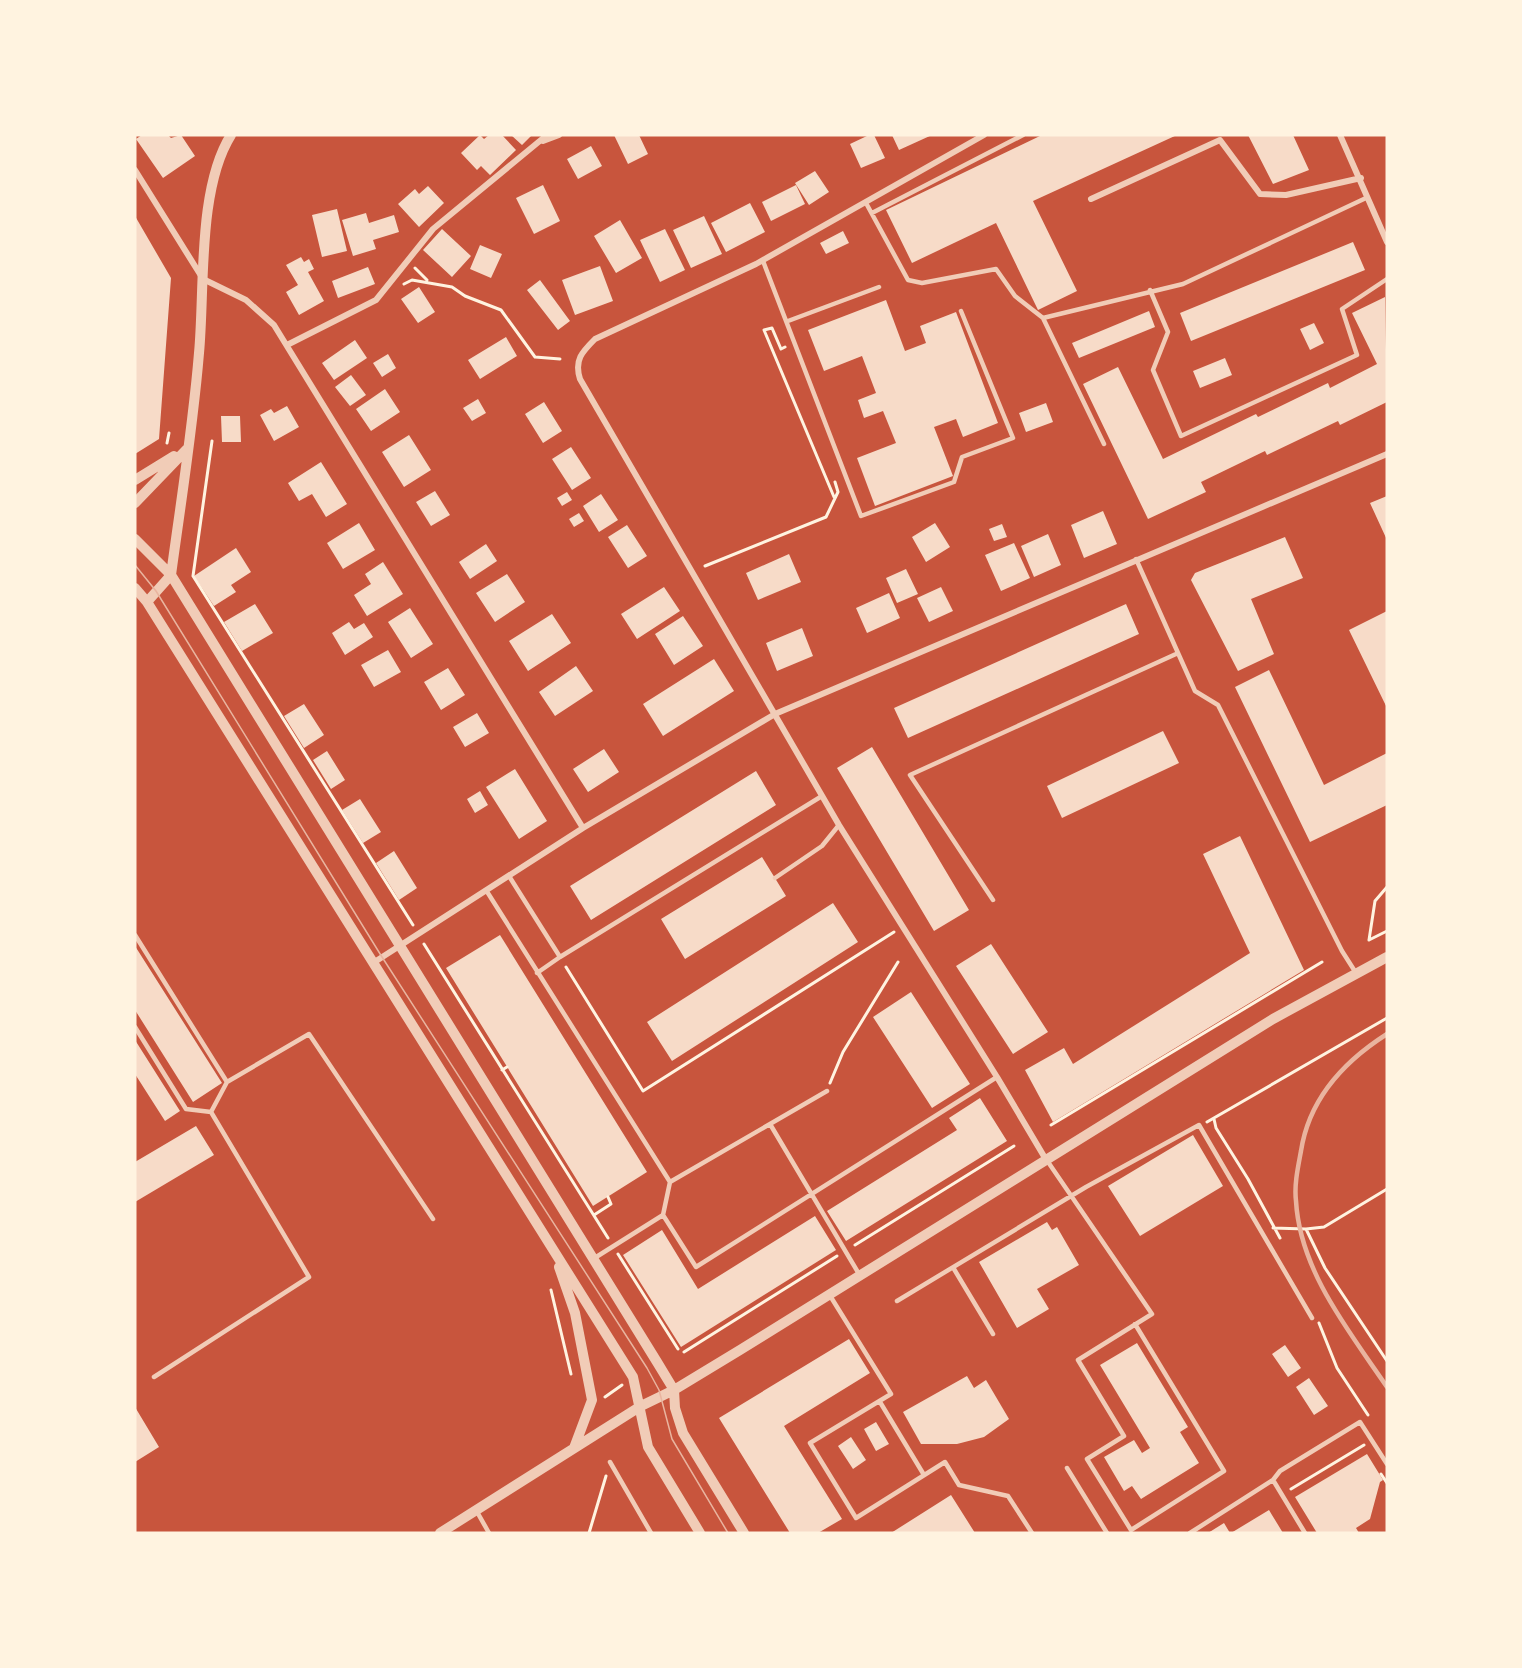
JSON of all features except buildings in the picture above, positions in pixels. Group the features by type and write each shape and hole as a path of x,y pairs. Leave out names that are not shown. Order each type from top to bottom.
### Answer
{"street":[{"path":"147,602 171,574 200,352 208,206 222,149 231,135"},
{"path":"287,345 376,300 433,229 547,135"},
{"path":"541,142 559,135"},
{"path":"984,135 762,261 595,339 580,353 577,363 580,379 839,825 998,1077 1045,1158"},
{"path":"1340,135 1361,178 1366,198 1387,242"},
{"path":"1091,199 1220,140 1260,194 1286,195 1361,178"},
{"path":"135,170 203,279 246,300 274,325 583,828"},
{"path":"135,480 188,449"},
{"path":"135,503 188,449"},
{"path":"372,963 583,828 776,714 1387,454"},
{"path":"135,539 171,574 674,1390 675,1408 683,1433 744,1533"},
{"path":"135,588 147,602 633,1377 648,1447 700,1533"},
{"path":"440,1533 641,1406 674,1390 1045,1158 1273,1019 1387,957"},
{"path":"553,1250 575,1313 592,1400 574,1448"}],"lane":[{"path":"872,213 1023,135"},
{"path":"1043,318 1150,290 1183,284 1366,198"},
{"path":"866,203 908,280 922,283 996,269 1015,296 1043,318 1104,444"},
{"path":"762,261 788,321 789,334 861,516 954,482 962,457 1013,438 961,311"},
{"path":"1150,290 1168,333 1153,370 1181,436 1357,355 1342,309 1387,279"},
{"path":"788,321 879,287"},
{"path":"1136,559 1176,654 1195,691 1218,705 1342,951 1356,973"},
{"path":"993,900 910,775 1176,654"},
{"path":"537,973 822,796"},
{"path":"775,878 822,846 839,825"},
{"path":"509,876 560,957"},
{"path":"486,890 670,1182 663,1215 696,1267 998,1077"},
{"path":"135,935 227,1082"},
{"path":"135,1026 186,1108 211,1112"},
{"path":"211,1112 227,1082 309,1034 433,1219"},
{"path":"670,1182 827,1092"},
{"path":"154,1377 309,1277 211,1112"},
{"path":"770,1124 860,1275"},
{"path":"897,1301 1073,1196 1199,1125 1312,1318"},
{"path":"1045,1158 1152,1314 1135,1324 1078,1360 1124,1436 1087,1459 1131,1530 1224,1471 1135,1324"},
{"path":"593,1258 663,1215"},
{"path":"954,1269 993,1334"},
{"path":"829,1294 891,1395 810,1443 856,1518 945,1462 959,1485 1008,1496 1032,1533"},
{"path":"880,1402 924,1475"},
{"path":"1190,1533 1273,1480 1280,1471 1360,1422 1387,1464"},
{"path":"610,1462 651,1533"},
{"path":"1067,1468 1107,1533"},
{"path":"1273,1480 1305,1533"},
{"path":"476,1510 489,1533"}],"path":[{"path":"407,260 428,282 452,287 473,300 501,310 535,357 560,359"},
{"path":"790,345 781,349 772,328 764,330 834,497"},
{"path":"212,441 193,576 678,1349"},
{"path":"705,566 826,517 838,492"},
{"path":"1387,887 1375,901 1369,939 1387,932"},
{"path":"560,957 643,1091 903,926"},
{"path":"827,1092 843,1052 898,962"},
{"path":"1051,1125 1322,962"},
{"path":"1214,1119 1387,1018"},
{"path":"502,1070 507,1067"},
{"path":"1259,1227 1306,1229 1324,1227 1387,1189"},
{"path":"594,1215 611,1204 608,1197"},
{"path":"1306,1229 1325,1268 1387,1361"},
{"path":"603,1398 633,1377"},
{"path":"1291,1489 1364,1445 1370,1454"},
{"path":"589,1533 610,1462"},
{"path":"1376,1464 1387,1483"}],"tram line":[{"path":"135,565 156,591 382,957 647,1368 659,1390 672,1439 728,1533"}],"railway":[{"path":"1387,1034 1356,1057 1330,1084 1320,1099 1305,1132 1296,1189 1300,1227 1317,1276 1343,1322 1387,1387"}]}
